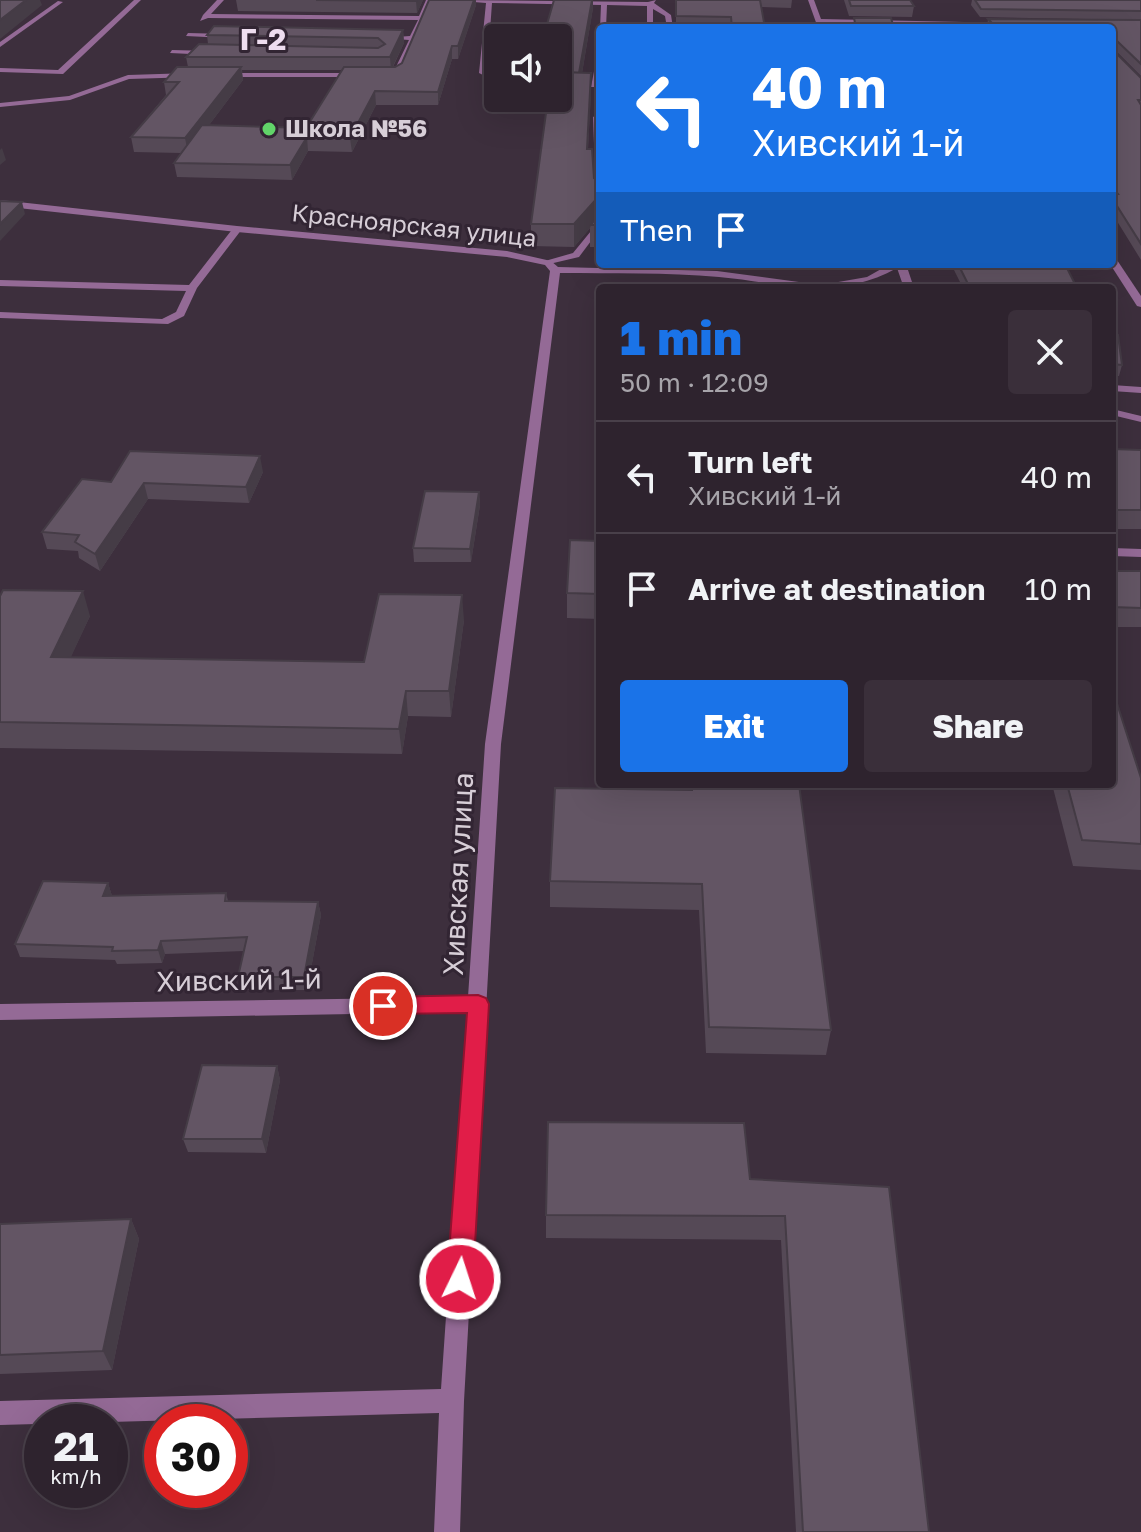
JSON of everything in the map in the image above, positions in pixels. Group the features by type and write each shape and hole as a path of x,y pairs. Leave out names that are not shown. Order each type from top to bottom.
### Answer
{"street":[{"path":"0,70 60,72 138,0"},
{"path":"164,59 221,0"},
{"path":"381,75 396,75 429,0"},
{"path":"452,0 652,2 668,15 669,24"},
{"path":"811,0 820,24"},
{"path":"45,2 61,1"},
{"path":"0,45 61,1"},
{"path":"483,73 489,1"},
{"path":"650,24 652,2"},
{"path":"603,24 604,3"},
{"path":"205,16 422,18"},
{"path":"985,24 1013,23"},
{"path":"188,35 233,36"},
{"path":"383,38 413,38"},
{"path":"172,52 220,53"},
{"path":"148,75 156,67"},
{"path":"0,105 70,98 128,77 194,75"},
{"path":"210,75 365,75"},
{"name":"Красноярская улица","path":"0,203 507,254 552,266 717,274 791,284"},
{"path":"552,266 576,255 596,228"},
{"path":"0,315 164,322 180,314 192,288 237,229"},
{"path":"1116,265 1141,304"},
{"name":"Хивская улица","path":"447,1532 452,1401 493,744 552,266"},
{"name":"Красноярская улица","path":"843,284 870,279 891,268"},
{"path":"0,283 192,288"},
{"path":"1116,388 1141,390"},
{"path":"1116,413 1141,419"},
{"path":"1116,552 1141,553"},
{"name":"Хивский 1-й","path":"0,1012 478,1004"},
{"path":"0,1413 452,1401"}],"building":[{"path":"0,0 26,0 0,20"},
{"path":"316,0 417,0 416,1"},
{"path":"429,0 474,0 458,46 452,46 438,92 375,91 350,138 307,137 290,165 174,163 202,125 306,128 344,67 395,67 402,63"},
{"path":"554,0 592,0 579,73 572,73 572,24 547,24"},
{"path":"676,0 760,0 764,24 732,24 731,17 676,16"},
{"path":"849,0 910,0 914,6 851,6"},
{"path":"975,0 1141,0 1141,11 981,9"},
{"path":"854,18 891,18 893,24 855,24"},
{"path":"988,19 1141,20 1141,64 1116,40 1116,24 993,24"},
{"path":"214,26 403,30 390,57 186,57 199,44 378,48 385,44 378,38 207,35"},
{"path":"1116,53 1141,78 1141,100 1138,100 1141,105 1141,244 1116,204"},
{"path":"177,67 241,67 185,138 131,137 179,82 164,82"},
{"path":"572,72 591,73 587,149 592,149 596,199 574,224 531,224 546,112 572,112"},
{"path":"0,201 22,202 0,224"},
{"path":"960,268 1067,268 1075,284 968,284"},
{"path":"1116,335 1118,335 1122,365 1116,364"},
{"path":"1116,449 1141,450 1141,510 1116,510"},
{"path":"130,451 260,456 246,487 144,483 95,554 75,542 79,535 42,532 82,479 111,482"},
{"path":"425,491 479,492 470,549 413,548"},
{"path":"570,540 596,541 596,594 567,593"},
{"path":"1116,571 1141,571 1141,608 1116,607"},
{"path":"3,590 83,591 51,657 364,662 379,594 462,595 449,691 406,691 399,729 0,722 0,596"},
{"path":"1116,700 1141,778 1141,844 1082,840 1068,788 1116,788"},
{"path":"555,788 800,788 831,1030 709,1027 702,884 550,881"},
{"path":"43,881 108,883 103,896 226,893 225,901 318,902 304,977 238,977 247,937 161,941 158,950 112,951 113,947 15,944"},
{"path":"202,1065 277,1066 262,1139 183,1139"},
{"path":"548,1122 744,1123 750,1179 889,1187 929,1532 803,1532 785,1216 546,1215"},
{"path":"131,1219 103,1351 0,1355 0,1224"}],"place":[{"name":"Школа №56","path":"269,129"}],"district":[{"name":"Г-2","path":"263,40"}],"route":[{"path":"383,1006 478,1004 460,1279"}]}
